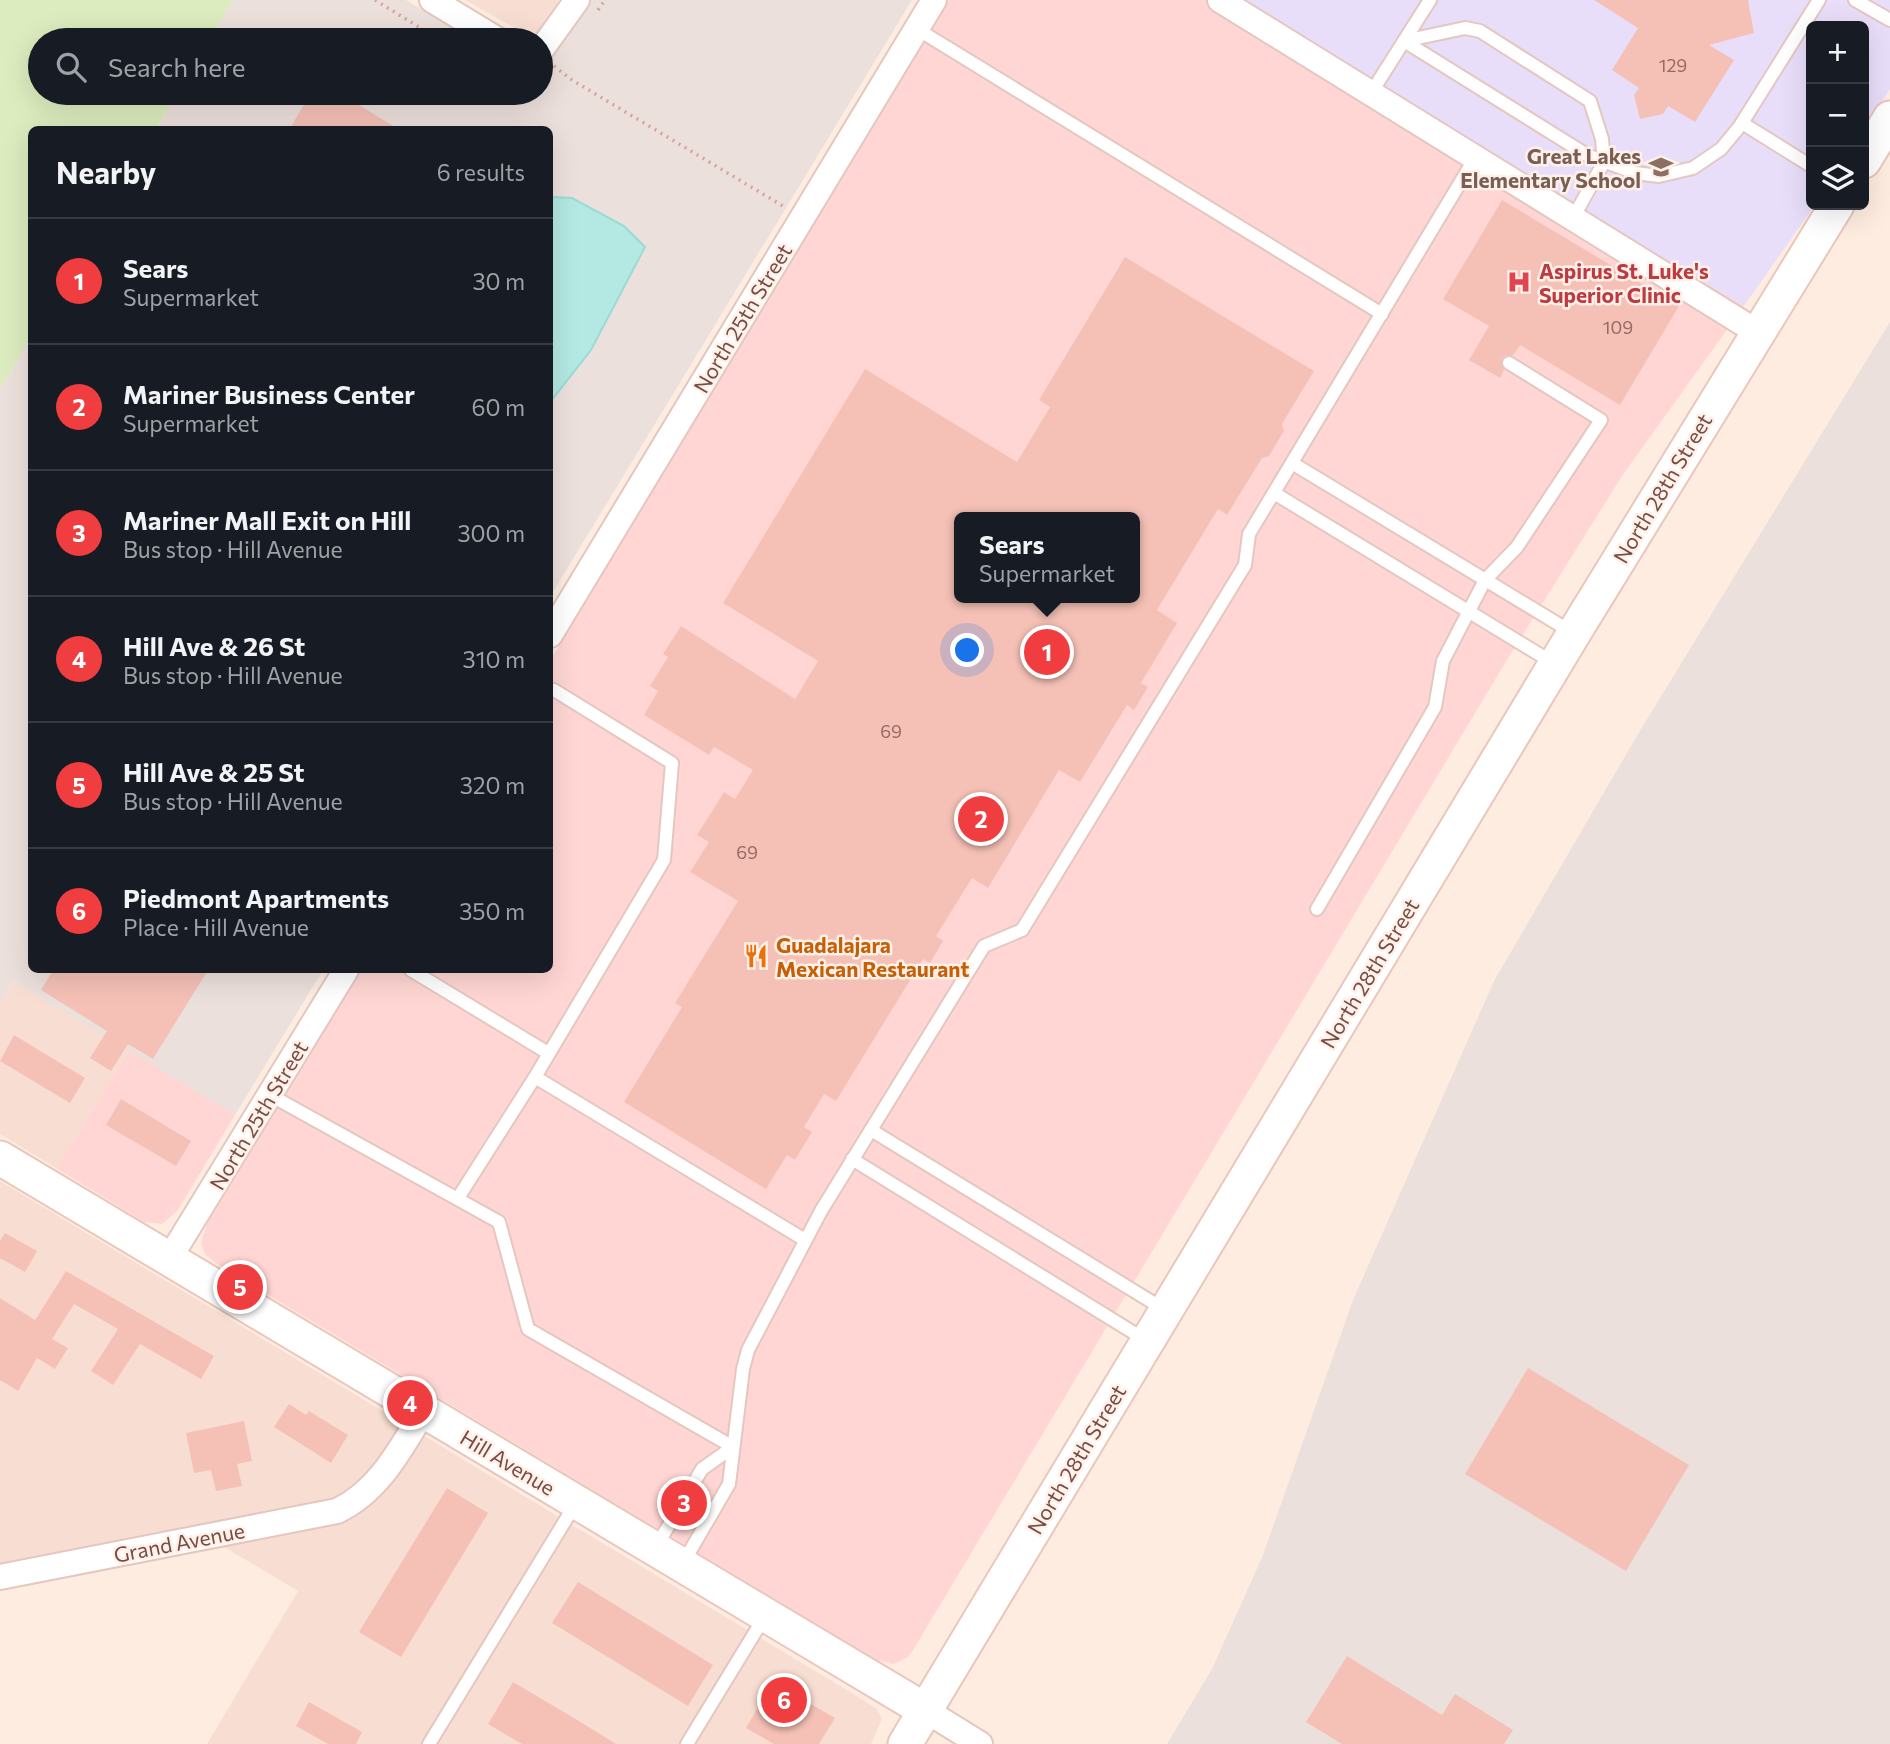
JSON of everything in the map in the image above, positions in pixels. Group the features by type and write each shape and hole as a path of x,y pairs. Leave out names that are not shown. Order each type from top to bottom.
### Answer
{"main road":[{"path":"1869,153 1890,118"},
{"name":"North 28th Street","path":"905,1744 1555,664 1834,210"},
{"name":"Hill Avenue","path":"0,1158 925,1710"}],"street":[{"path":"432,0 478,28"},
{"path":"553,44 577,0"},
{"name":"North 25th Street","path":"553,630 934,0"},
{"path":"1220,0 1757,332"},
{"name":"North 25th Street","path":"169,1259 344,973"},
{"name":"Grand Avenue","path":"0,1577 337,1511 356,1502 373,1487 423,1412"},
{"name":"Hill Avenue","path":"925,1710 980,1744"}],"lane":[{"path":"1371,93 1430,0"},
{"path":"1404,41 1547,132 1604,162 1648,175 1681,172 1714,156 1742,122 1819,0"},
{"path":"1855,0 1890,20"},
{"path":"1404,41 1465,28 1480,30 1590,101 1602,139 1604,162 1573,218"},
{"path":"917,29 1382,314"},
{"path":"1742,122 1806,163"},
{"path":"668,1559 726,1489 748,1350 805,1240 984,946 1022,930 1245,565 1249,534 1475,158"},
{"path":"1317,909 1435,708 1443,660 1485,580 1517,547 1601,420 1509,363"},
{"path":"1292,463 1574,633"},
{"path":"1273,493 1555,664"},
{"path":"458,1198 535,1077 664,860 672,763 554,690"},
{"path":"416,973 548,1053"},
{"path":"535,1077 805,1240"},
{"path":"270,1095 499,1222 528,1329 733,1447"},
{"path":"871,1130 1166,1311"},
{"path":"852,1159 1147,1341"},
{"path":"668,1559 702,1469 733,1447"},
{"path":"431,1743 576,1503"},
{"path":"687,1744 765,1616"}],"path":[{"path":"375,0 420,28"},
{"path":"553,63 572,80 803,218"}],"shaded area":[{"path":"233,0 406,0 452,28 216,28"},
{"path":"465,0 559,0 542,28 515,28"},
{"path":"590,0 912,0 553,592 553,126 158,126 171,105 553,105 553,53 565,40"},
{"path":"949,0 1231,0 1744,306 1624,473 1502,668 908,1657 894,1664 876,1660 218,1265 205,1254 201,1243 207,1224 359,973 553,973 553,656"},
{"name":"Great Lakes Elementary School","path":"1231,0 1890,0 1890,89 1869,124 1869,21 1806,21 1806,210 1811,210 1744,306"},
{"path":"1890,322 1890,1744 1167,1744 1212,1669 1263,1555 1353,1300 1494,981 1638,734"},
{"path":"28,342 28,973 321,973 235,1115 13,981 0,1002 0,389"},
{"path":"13,981 130,1050 56,1168 0,1134 0,1002"},
{"path":"130,1050 235,1115 178,1210 162,1224 144,1222 56,1168"},
{"path":"0,1181 877,1709 882,1719 871,1744 207,1744 298,1591 197,1531 0,1569"}],"green space":[{"path":"0,0 233,0 216,28 28,28 28,105 171,105 158,126 28,126 28,342 0,389"}],"water":[{"path":"553,197 572,198 624,226 645,247 591,350 553,398"}],"building":[{"path":"1594,0 1748,0 1754,33 1709,45 1734,60 1695,122 1668,106 1663,114 1640,119 1634,95 1639,88 1612,70 1638,28"},
{"path":"304,105 359,105 393,126 291,126"},
{"path":"1502,200 1679,306 1620,405 1520,345 1513,355 1506,355 1501,359 1504,370 1500,378 1469,360 1489,326 1443,299"},
{"path":"1125,257 1314,371 1282,424 1284,431 1269,456 1262,458 1227,515 1218,509 1157,610 1177,623 1141,683 1148,687 1134,710 1127,705 1080,782 1059,770 988,888 972,878 936,936 943,941 930,963 923,959 836,1101 824,1094 804,1127 812,1132 795,1160 787,1155 766,1189 624,1102 682,1007 675,1003 738,901 690,872 709,842 697,835 724,792 735,799 753,770 714,747 709,755 644,715 658,691 650,686 668,657 663,654 681,626 795,699 818,661 723,603 865,369 1017,462 1050,407 1039,400"},
{"path":"51,973 206,973 153,1059 128,1044 111,1071 90,1058 107,1031 41,990"},
{"path":"14,1035 85,1078 70,1103 0,1061"},
{"path":"121,1099 191,1141 176,1166 106,1125"},
{"path":"5,1233 37,1251 25,1272 0,1258 0,1241"},
{"path":"66,1271 214,1356 201,1379 140,1344 113,1385 91,1371 118,1329 74,1304 52,1339 68,1348 55,1369 37,1358 18,1391 0,1380 0,1298 35,1320"},
{"path":"1528,1368 1689,1465 1626,1571 1465,1474"},
{"path":"289,1404 306,1415 309,1411 348,1435 331,1463 274,1427"},
{"path":"244,1421 252,1461 237,1464 242,1486 216,1491 211,1470 194,1473 186,1433"},
{"path":"447,1488 488,1513 401,1657 359,1632"},
{"path":"578,1582 713,1665 688,1706 552,1623"},
{"path":"1347,1656 1442,1715 1455,1694 1513,1730 1504,1744 1342,1744 1306,1722"},
{"path":"513,1682 616,1744 522,1744 488,1724"},
{"path":"773,1682 835,1718 819,1744 774,1744 746,1728"},
{"path":"309,1702 362,1732 356,1744 328,1744 296,1726"}],"place":[{"name":"Great Lakes Elementary School","path":"1661,167"},
{"name":"Aspirus St. Luke's Superior Clinic","path":"1519,282"},
{"name":"Sears","path":"1047,652"},
{"name":"Mariner Business Center","path":"981,819"},
{"name":"Guadalajara Mexican Restaurant","path":"756,956"},
{"name":"Hill Ave & 25 St","path":"240,1287"},
{"name":"Hill Ave & 26 St","path":"410,1403"},
{"name":"Mariner Mall Exit on Hill","path":"684,1503"},
{"name":"Piedmont Apartments","path":"784,1700"}]}
